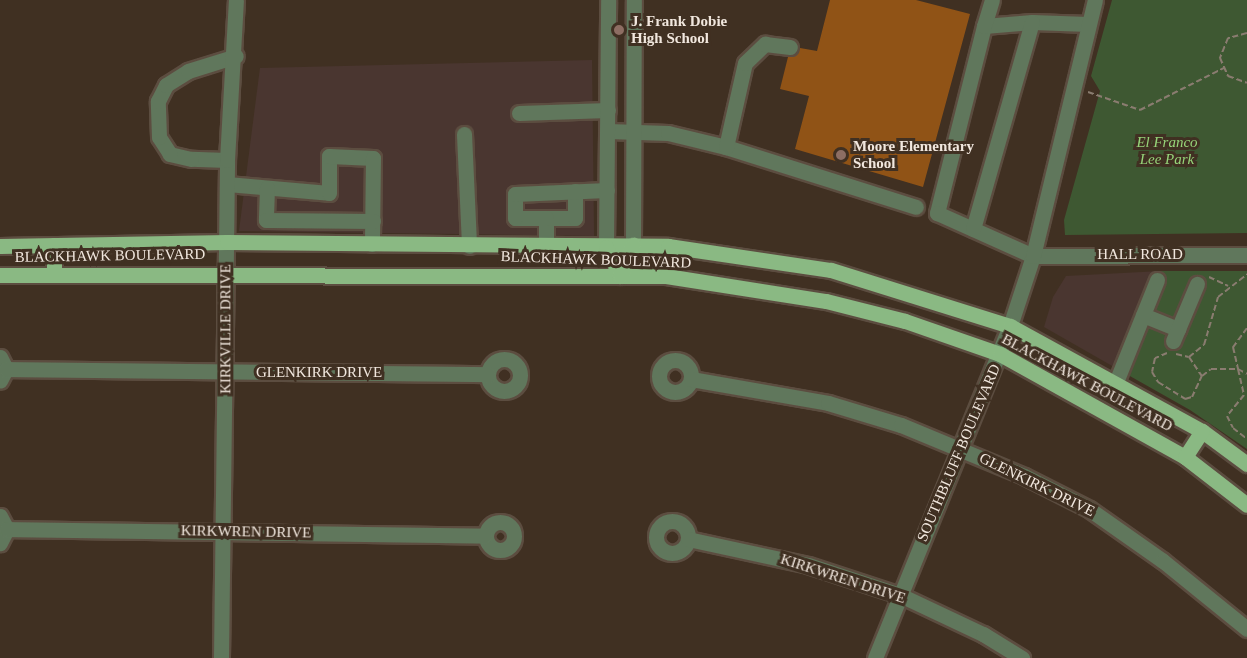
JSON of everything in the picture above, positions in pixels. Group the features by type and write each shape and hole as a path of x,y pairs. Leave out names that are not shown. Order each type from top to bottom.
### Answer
{"main road":[{"name":"BLACKHAWK BOULEVARD","path":"0,246 227,242 469,246 633,245 695,248 831,270 912,293 1010,326 1202,431 1247,464"},
{"path":"54,245 54,274"},
{"path":"620,276 633,245"},
{"path":"606,246 620,276"},
{"name":"BLACKHAWK BOULEVARD","path":"0,275 226,272 620,276 691,279 826,301 905,321 1000,354 1185,457 1247,505"},
{"path":"905,321 912,293"},
{"path":"1185,457 1202,431"}],"street":[{"name":"KIRKVILLE DRIVE","path":"221,658 227,160 236,56 236,0"},
{"path":"606,246 608,0"},
{"path":"633,245 634,0"},
{"path":"992,0 937,213 1033,256"},
{"name":"SOUTHBLUFF BOULEVARD","path":"875,658 962,449 1010,326 1033,256 1095,0"},
{"path":"984,26 1032,22 1088,24"},
{"path":"973,229 1032,22"},
{"path":"726,147 745,63 765,44 790,47"},
{"path":"227,160 191,159 170,154 159,137 158,101 165,85 188,71 236,56"},
{"path":"519,113 608,110"},
{"path":"608,131 668,133 726,147 916,207"},
{"path":"464,134 469,246"},
{"path":"227,184 329,193 329,156 372,158 372,244"},
{"path":"267,188 267,219 373,221"},
{"path":"575,191 575,218 515,218 515,194 575,191 607,190"},
{"path":"546,218 546,246"},
{"path":"293,220 293,243"},
{"name":"HALL ROAD","path":"1033,256 1247,255"},
{"path":"1116,382 1156,280"},
{"path":"1143,315 1176,335 1197,284"},
{"name":"GLENKIRK DRIVE","path":"2,369 488,374"},
{"name":"GLENKIRK DRIVE","path":"691,379 828,403 901,424 962,449 1089,509 1163,561 1247,629"},
{"name":"KIRKWREN DRIVE","path":"2,529 485,536"},
{"name":"KIRKWREN DRIVE","path":"688,539 808,566 900,595 983,634 1022,658"}],"path":[{"path":"1247,33 1228,38 1220,58 1228,76 1247,83"},
{"path":"1073,86 1140,110 1224,68"},
{"path":"1189,357 1210,335 1214,304 1228,285 1247,274"},
{"path":"1197,284 1200,278 1211,277 1228,285"},
{"path":"1247,328 1233,347 1244,395 1227,416 1233,429 1247,440"},
{"path":"1202,375 1189,357 1167,352 1155,358 1152,372 1158,382 1185,399 1197,389 1202,375 1219,367 1238,369 1247,374"}],"shaded area":[{"path":"592,60 594,236 239,231 260,68"},
{"path":"1161,271 1121,371 1044,327 1053,297 1066,276"}],"green space":[{"name":"El Franco Lee Park","path":"1112,0 1247,0 1247,233 1065,235 1064,220 1100,91 1091,76"},
{"path":"1161,271 1247,271 1247,449 1190,410 1121,371"}],"building":[{"path":"830,0 916,0 970,14 923,187 795,149 809,96 780,89 788,57 794,56 800,48 817,51"}],"place":[{"name":"J. Frank Dobie High School","path":"619,30"},
{"name":"Moore Elementary School","path":"841,155"}]}
